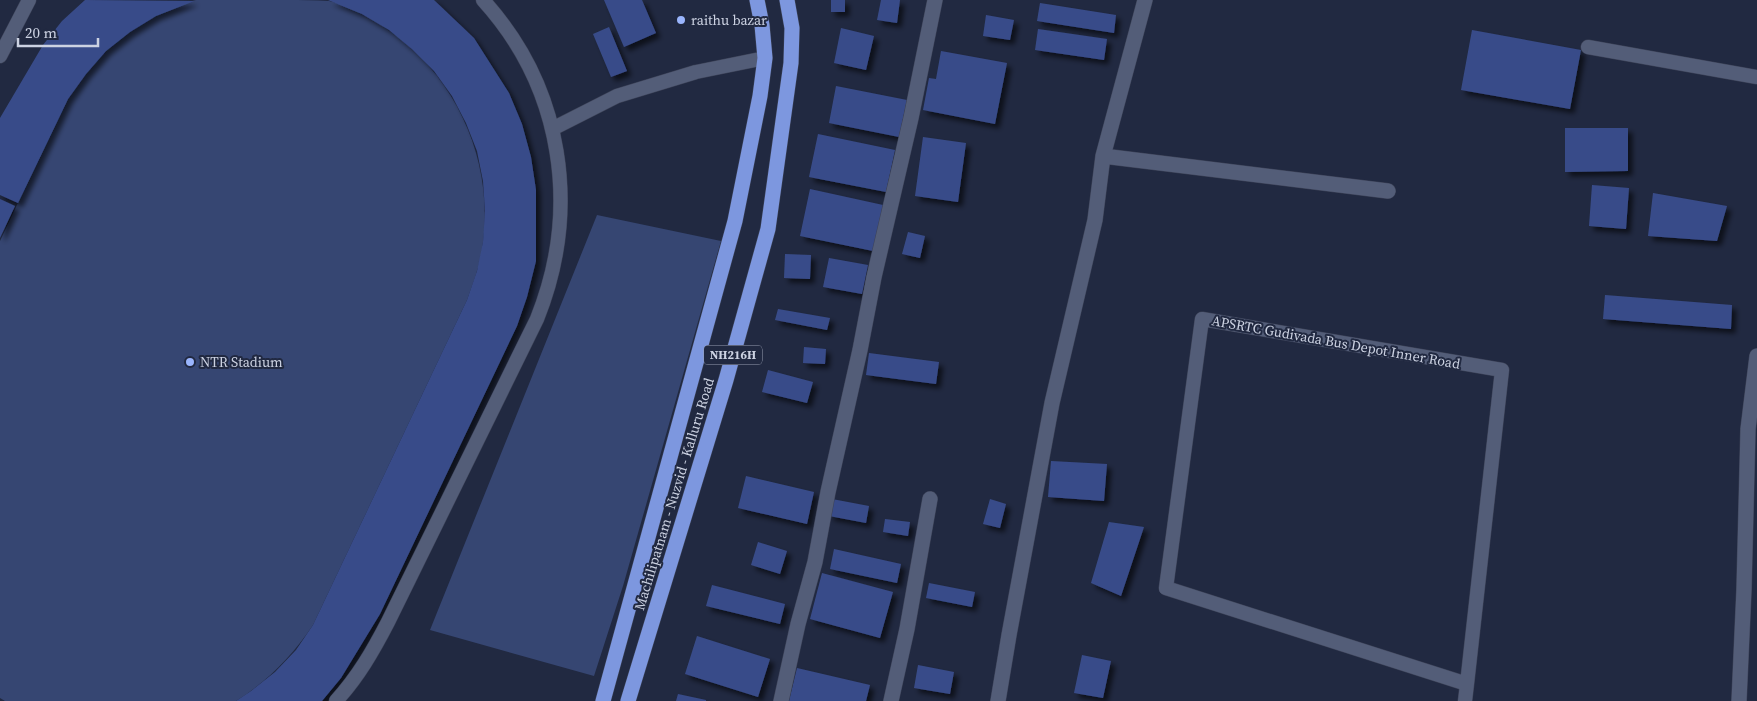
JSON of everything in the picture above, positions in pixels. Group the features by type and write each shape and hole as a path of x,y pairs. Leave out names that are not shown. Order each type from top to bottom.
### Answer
{"highway":[{"name":"Machilipatnam - Nuzvid - Kalluru Road","path":"603,701 735,221 760,96 765,58 762,25 757,0"},
{"name":"Machilipatnam - Nuzvid - Kalluru Road","path":"628,701 726,380 768,228 791,63 792,28 787,0"}],"street":[{"path":"781,701 798,624 815,562 828,492 860,350 874,277 911,118 935,0"},
{"path":"998,701 1008,635 1052,403 1095,220 1103,156 1145,0"},
{"path":"1103,156 1388,191"},
{"path":"1739,701 1751,589 1748,428 1757,356"},
{"path":"890,701 907,629 930,499"}],"lane":[{"path":"0,56 29,0"},
{"path":"336,701 351,684 371,654 544,302 554,268 561,214 560,179 556,143 547,108 533,75 516,43 483,0"},
{"path":"1588,47 1757,76"},
{"path":"552,129 616,96 696,72 765,58"},
{"name":"APSRTC Gudivada Bus Depot Inner Road","path":"1465,701 1467,684 1502,370 1202,319 1166,588 1467,684"}],"shaded area":[{"path":"196,0 329,1 348,7 377,22 402,40 423,59 441,81 456,105 468,130 477,157 483,185 485,213 482,249 475,279 467,300 313,625 288,657 259,685 236,701 5,701 0,698 0,241 54,126 68,99 86,74 106,51 130,32 156,16 184,3"},
{"path":"597,215 721,241 623,586 594,676 430,630"}],"building":[{"path":"85,0 194,1 156,16 130,32 106,51 68,99 18,203 0,195 0,118 43,45 62,21"},
{"path":"328,0 434,0 474,38 509,93 522,124 531,157 536,190 536,261 517,326 380,614 341,678 322,701 236,701 275,672 296,650 313,625 467,300 477,271 483,242 485,211 483,181 477,151 466,123 452,96 434,71 389,30 362,14"},
{"path":"604,0 642,0 656,33 624,47"},
{"path":"831,0 845,0 845,12 831,12"},
{"path":"881,0 900,0 897,23 877,20"},
{"path":"1040,3 1116,15 1114,33 1037,21"},
{"path":"986,15 1014,20 1010,40 983,36"},
{"path":"609,27 627,71 611,77 593,34"},
{"path":"841,28 874,36 866,70 834,63"},
{"path":"1038,29 1107,39 1104,60 1035,50"},
{"path":"1472,30 1581,50 1570,109 1461,90"},
{"path":"941,51 1007,63 995,124 923,110 929,78 936,79"},
{"path":"836,86 907,100 899,137 829,123"},
{"path":"1565,128 1628,128 1628,171 1565,172"},
{"path":"818,134 895,150 886,192 809,177"},
{"path":"923,137 966,143 958,202 915,196"},
{"path":"1592,185 1629,188 1626,229 1589,226"},
{"path":"810,189 883,205 873,251 800,236"},
{"path":"1653,193 1727,206 1717,241 1648,236"},
{"path":"0,199 15,206 0,238"},
{"path":"908,232 925,236 920,258 902,254"},
{"path":"785,254 811,255 810,279 784,278"},
{"path":"829,258 868,265 862,294 823,287"},
{"path":"1605,295 1732,305 1731,329 1603,319"},
{"path":"778,309 830,318 827,330 775,320"},
{"path":"804,347 826,349 825,364 803,363"},
{"path":"869,353 939,362 936,384 866,375"},
{"path":"768,370 813,382 807,403 762,392"},
{"path":"1051,461 1107,464 1104,501 1048,497"},
{"path":"746,476 814,492 807,524 738,508"},
{"path":"832,499 869,506 866,523 829,516"},
{"path":"990,499 1006,504 1000,528 983,524"},
{"path":"885,519 910,522 908,536 883,532"},
{"path":"1109,522 1144,527 1121,596 1091,583"},
{"path":"758,542 787,551 780,574 751,565"},
{"path":"834,549 901,564 897,583 830,569"},
{"path":"822,573 893,592 880,638 810,619"},
{"path":"929,583 975,592 972,607 926,598"},
{"path":"712,585 785,604 780,624 706,606"},
{"path":"697,636 770,659 758,697 685,674"},
{"path":"1082,655 1111,661 1103,698 1074,693"},
{"path":"918,665 954,672 950,694 914,688"},
{"path":"797,668 870,685 866,701 789,701"},
{"path":"678,694 706,700 706,701 676,701"}],"place":[{"name":"raithu bazar","path":"681,20"},
{"name":"NTR Stadium","path":"190,362"}]}
